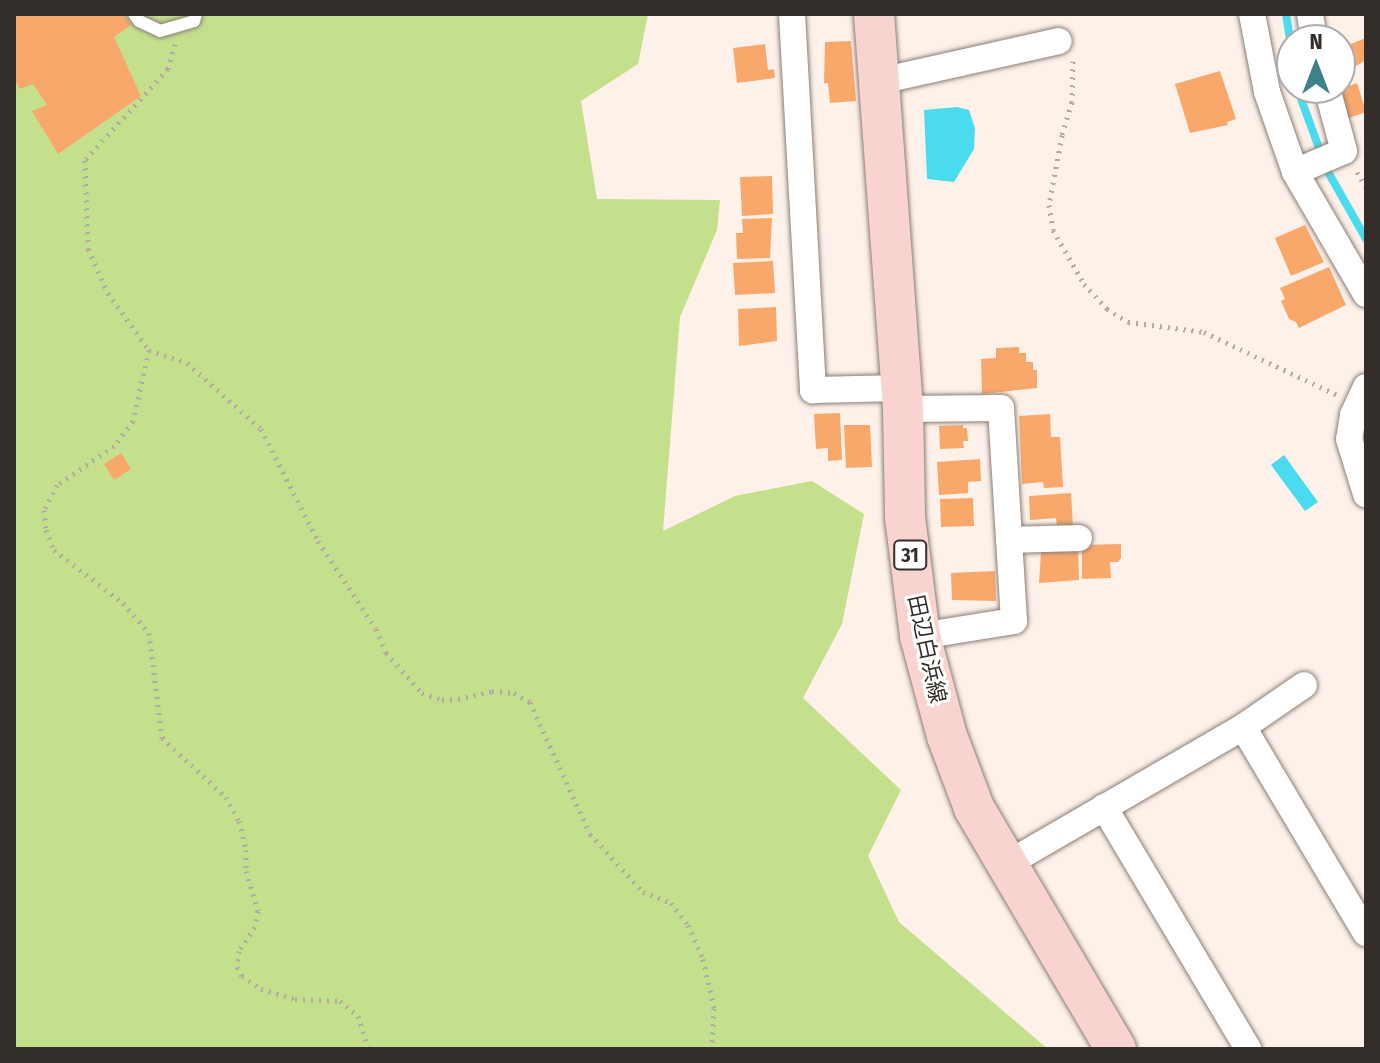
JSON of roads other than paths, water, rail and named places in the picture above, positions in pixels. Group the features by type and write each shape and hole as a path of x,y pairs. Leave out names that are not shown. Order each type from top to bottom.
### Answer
{"main road":[{"name":"田辺白浜線","path":"874,14 902,398 905,517 920,636 947,736 974,808 1116,1049"}],"street":[{"path":"792,14 813,390 1001,408 1014,621 920,636"},
{"path":"1252,14 1267,92 1302,170 1366,294"},
{"path":"880,81 1059,41"},
{"path":"1302,170 1344,151 1331,104"},
{"path":"1362,396 1349,439 1366,494"},
{"path":"1009,540 1079,538"},
{"path":"1007,864 1243,727 1304,685"},
{"path":"1243,727 1366,933"},
{"path":"1104,807 1248,1049"}],"lane":[{"path":"134,14 139,21 160,31 194,21 196,14"}],"water":[{"path":"957,107 969,110 975,128 974,149 954,182 927,179 924,110"},
{"path":"1284,455 1318,502 1305,511 1271,465"}],"waterway":[{"path":"1286,14 1288,24"},
{"path":"1303,104 1327,170 1366,239"}]}
